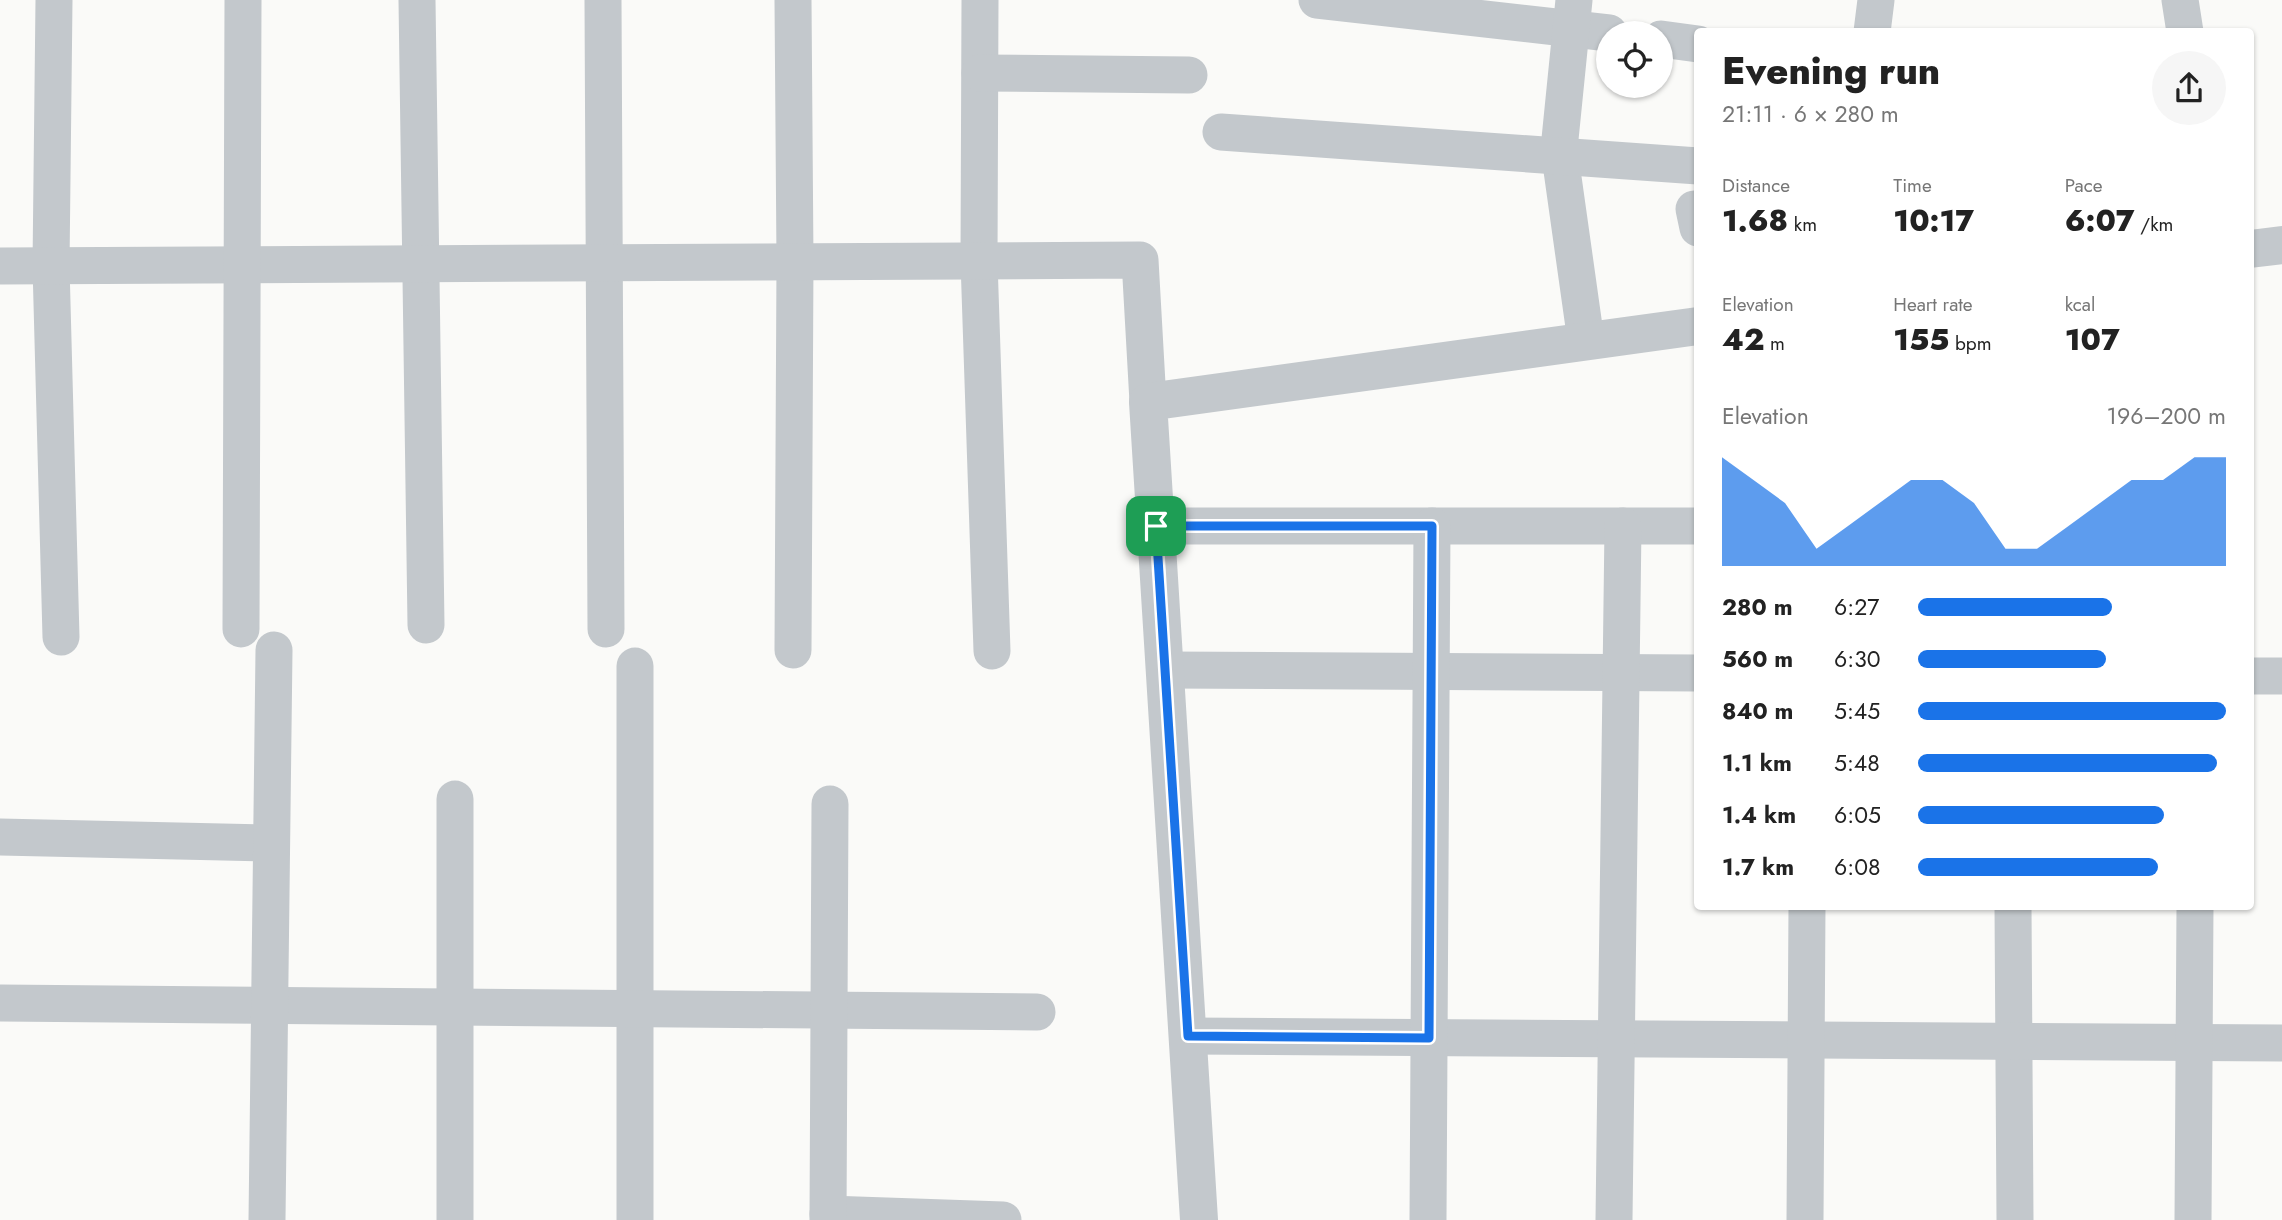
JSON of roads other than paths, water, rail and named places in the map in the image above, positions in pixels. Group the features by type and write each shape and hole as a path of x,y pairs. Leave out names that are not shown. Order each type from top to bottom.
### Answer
{"street":[{"path":"54,0 51,266 61,637"},
{"path":"242,629 243,0"},
{"path":"417,0 426,625"},
{"path":"603,0 606,629"},
{"path":"793,0 793,650"},
{"path":"981,0 979,261 992,650"},
{"path":"1317,0 1572,14 1596,26"},
{"path":"1872,28 1876,0"},
{"path":"2180,0 2184,28"},
{"path":"1572,14 1559,149 1586,341"},
{"path":"1673,41 1694,43"},
{"path":"980,73 1189,75"},
{"path":"1221,132 1694,166"},
{"path":"2254,248 2282,245"},
{"path":"0,266 1140,260 1199,1220"},
{"path":"1148,402 1694,327"},
{"path":"1156,526 1694,526"},
{"path":"1428,1220 1432,526"},
{"path":"1614,1220 1623,526"},
{"path":"267,1220 274,650"},
{"path":"635,666 635,1220"},
{"path":"1165,670 1694,673"},
{"path":"2254,676 2282,676"},
{"path":"454,1220 455,799"},
{"path":"830,804 828,1217 1003,1220"},
{"path":"0,837 271,843"},
{"path":"1805,1220 1807,910"},
{"path":"2013,910 2015,1220"},
{"path":"2193,1220 2195,910"},
{"path":"0,1003 1037,1012"},
{"path":"1188,1036 2282,1043"}]}
